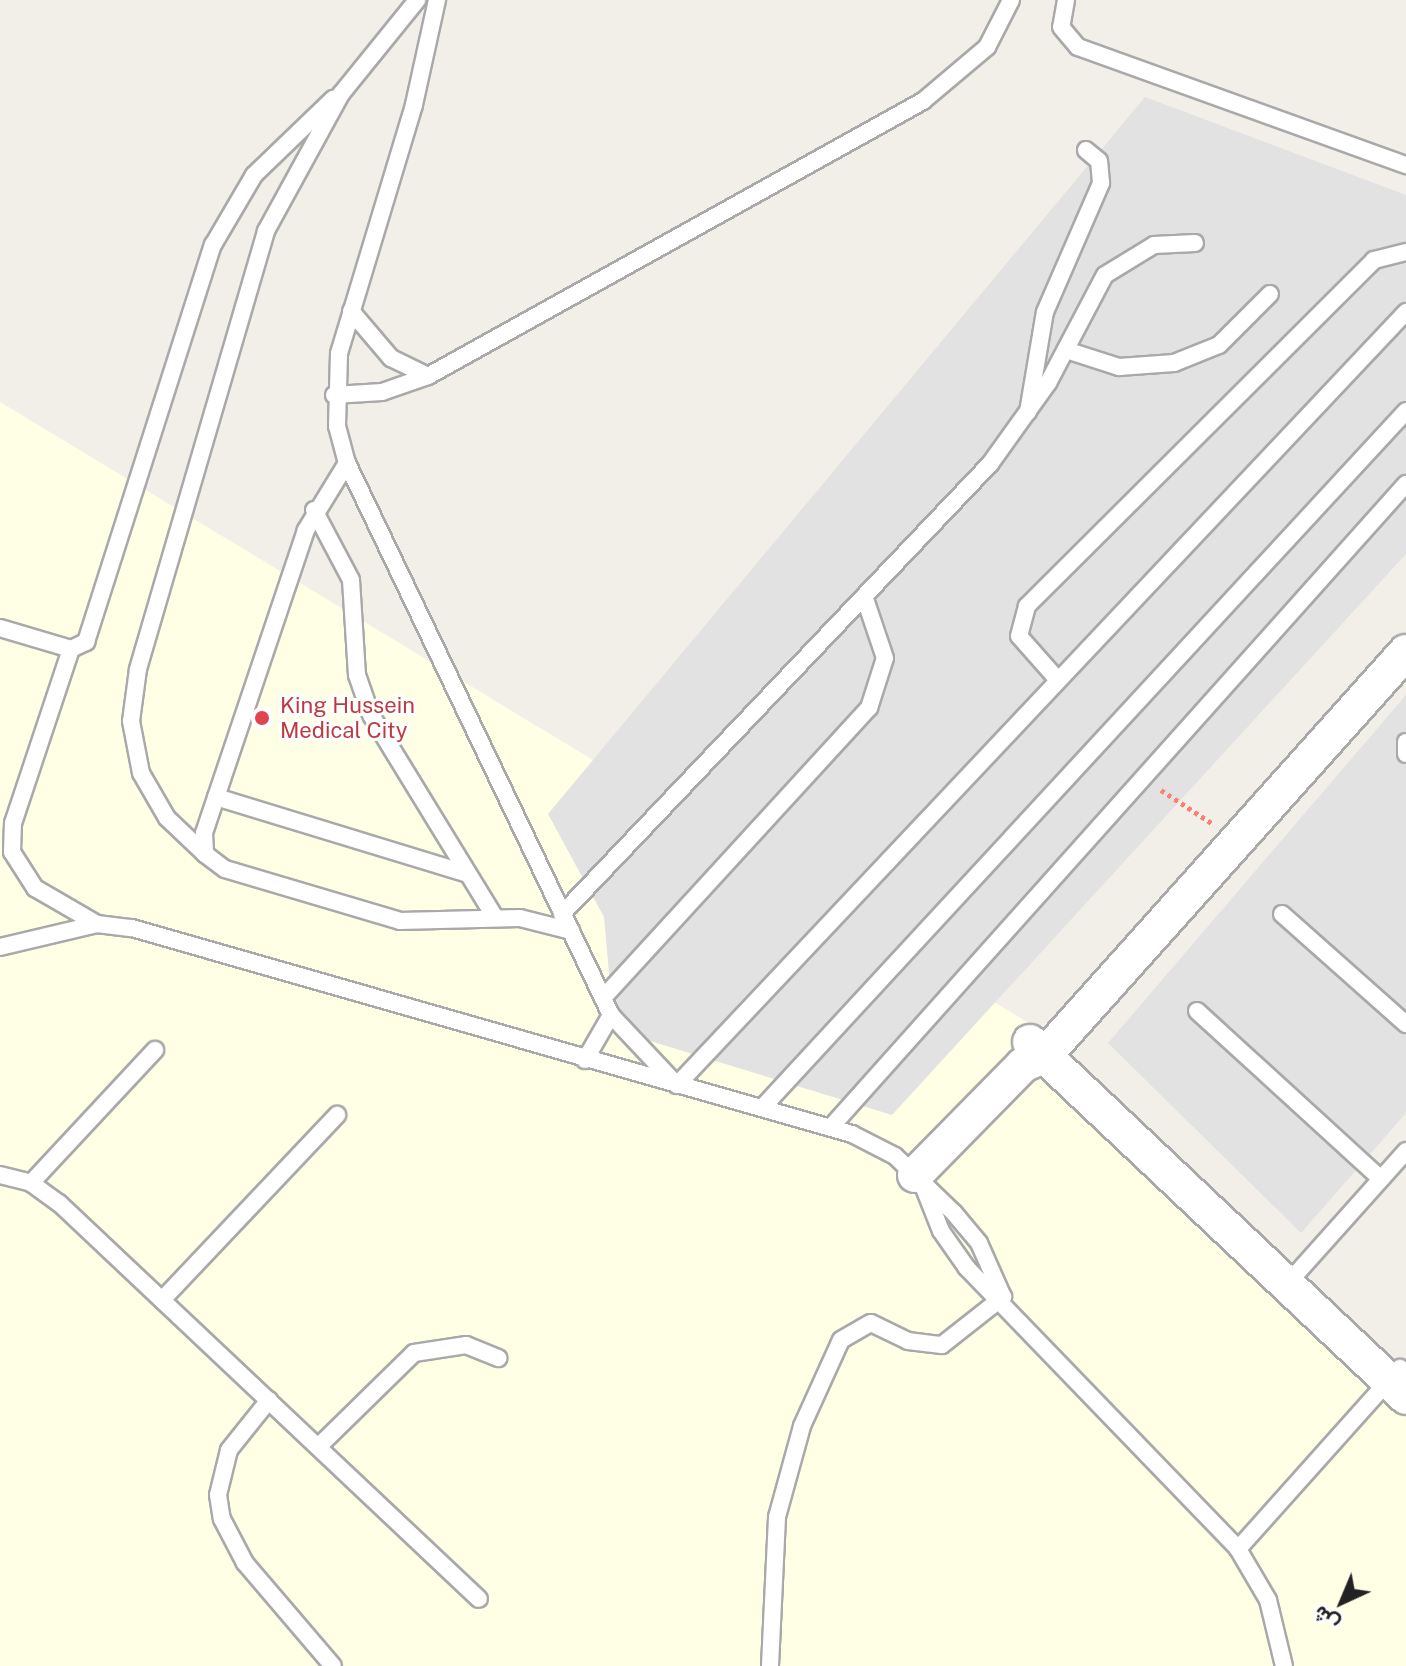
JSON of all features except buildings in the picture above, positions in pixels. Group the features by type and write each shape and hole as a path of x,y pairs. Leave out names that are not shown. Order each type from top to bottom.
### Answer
{"street":[{"path":"920,1182 1038,1047 1220,829 1406,624"},
{"path":"1038,1047 1406,652"},
{"path":"1038,1047 1293,1277 1400,1379"}],"lane":[{"path":"417,0 341,94 288,183 248,280 133,695 141,773 167,818 225,869 400,921 494,916 571,931"},
{"path":"437,0 410,119 351,311 334,395 347,463 611,1015 677,1085"},
{"path":"334,395 382,392 428,376 923,101 987,47 1011,0"},
{"path":"1066,0 1061,27 1078,47 1406,165"},
{"path":"341,94 271,155 213,245 88,637 71,649 13,823 12,852 35,888 97,924 831,1127 882,1147 973,1235 1003,1297"},
{"path":"1028,415 1045,312 1101,183 1099,161 1086,150"},
{"path":"562,914 864,596 1028,415 1066,350 1095,287 1117,264 1154,245 1195,243"},
{"path":"1057,679 1019,636 1027,606 1374,260 1406,252"},
{"path":"1066,350 1119,367 1174,363 1219,345 1270,294"},
{"path":"351,311 391,358 428,376"},
{"path":"677,1085 1406,312"},
{"path":"762,1108 1406,411"},
{"path":"205,854 216,797 314,510 347,463"},
{"path":"831,1127 1406,484"},
{"path":"314,510 351,580 362,696 494,916"},
{"path":"603,998 869,708 885,658 864,596"},
{"path":"0,628 71,649"},
{"path":"1406,742 1406,754"},
{"path":"216,797 468,874"},
{"path":"1282,914 1406,1024"},
{"path":"0,947 97,924"},
{"path":"1197,1011 1381,1179"},
{"path":"585,1060 611,1015"},
{"path":"31,1183 155,1050"},
{"path":"162,1300 337,1115"},
{"path":"1293,1277 1406,1151"},
{"path":"0,1175 31,1183 162,1300 479,1599"},
{"path":"920,1182 953,1250 1003,1297 1238,1549 1268,1600 1283,1659 1299,1666"},
{"path":"770,1666 777,1517 802,1426 841,1340 871,1323 918,1344 942,1345 1003,1297"},
{"path":"318,1447 414,1353 466,1345 499,1358"},
{"path":"1238,1549 1400,1379"},
{"path":"269,1400 229,1450 218,1495 222,1519 245,1563 333,1666"}],"path":[{"path":"1143,778 1220,829"}],"shaded area":[{"path":"1145,97 1406,195 1406,554 892,1115 614,1030 604,917 548,814"},
{"name":"King Hussein Medical City","path":"0,402 1047,1034 1406,1371 1406,1666 0,1666"},
{"path":"1406,695 1406,1113 1301,1233 1108,1043"}],"place":[{"name":"King Hussein Medical City","path":"262,718"}]}
